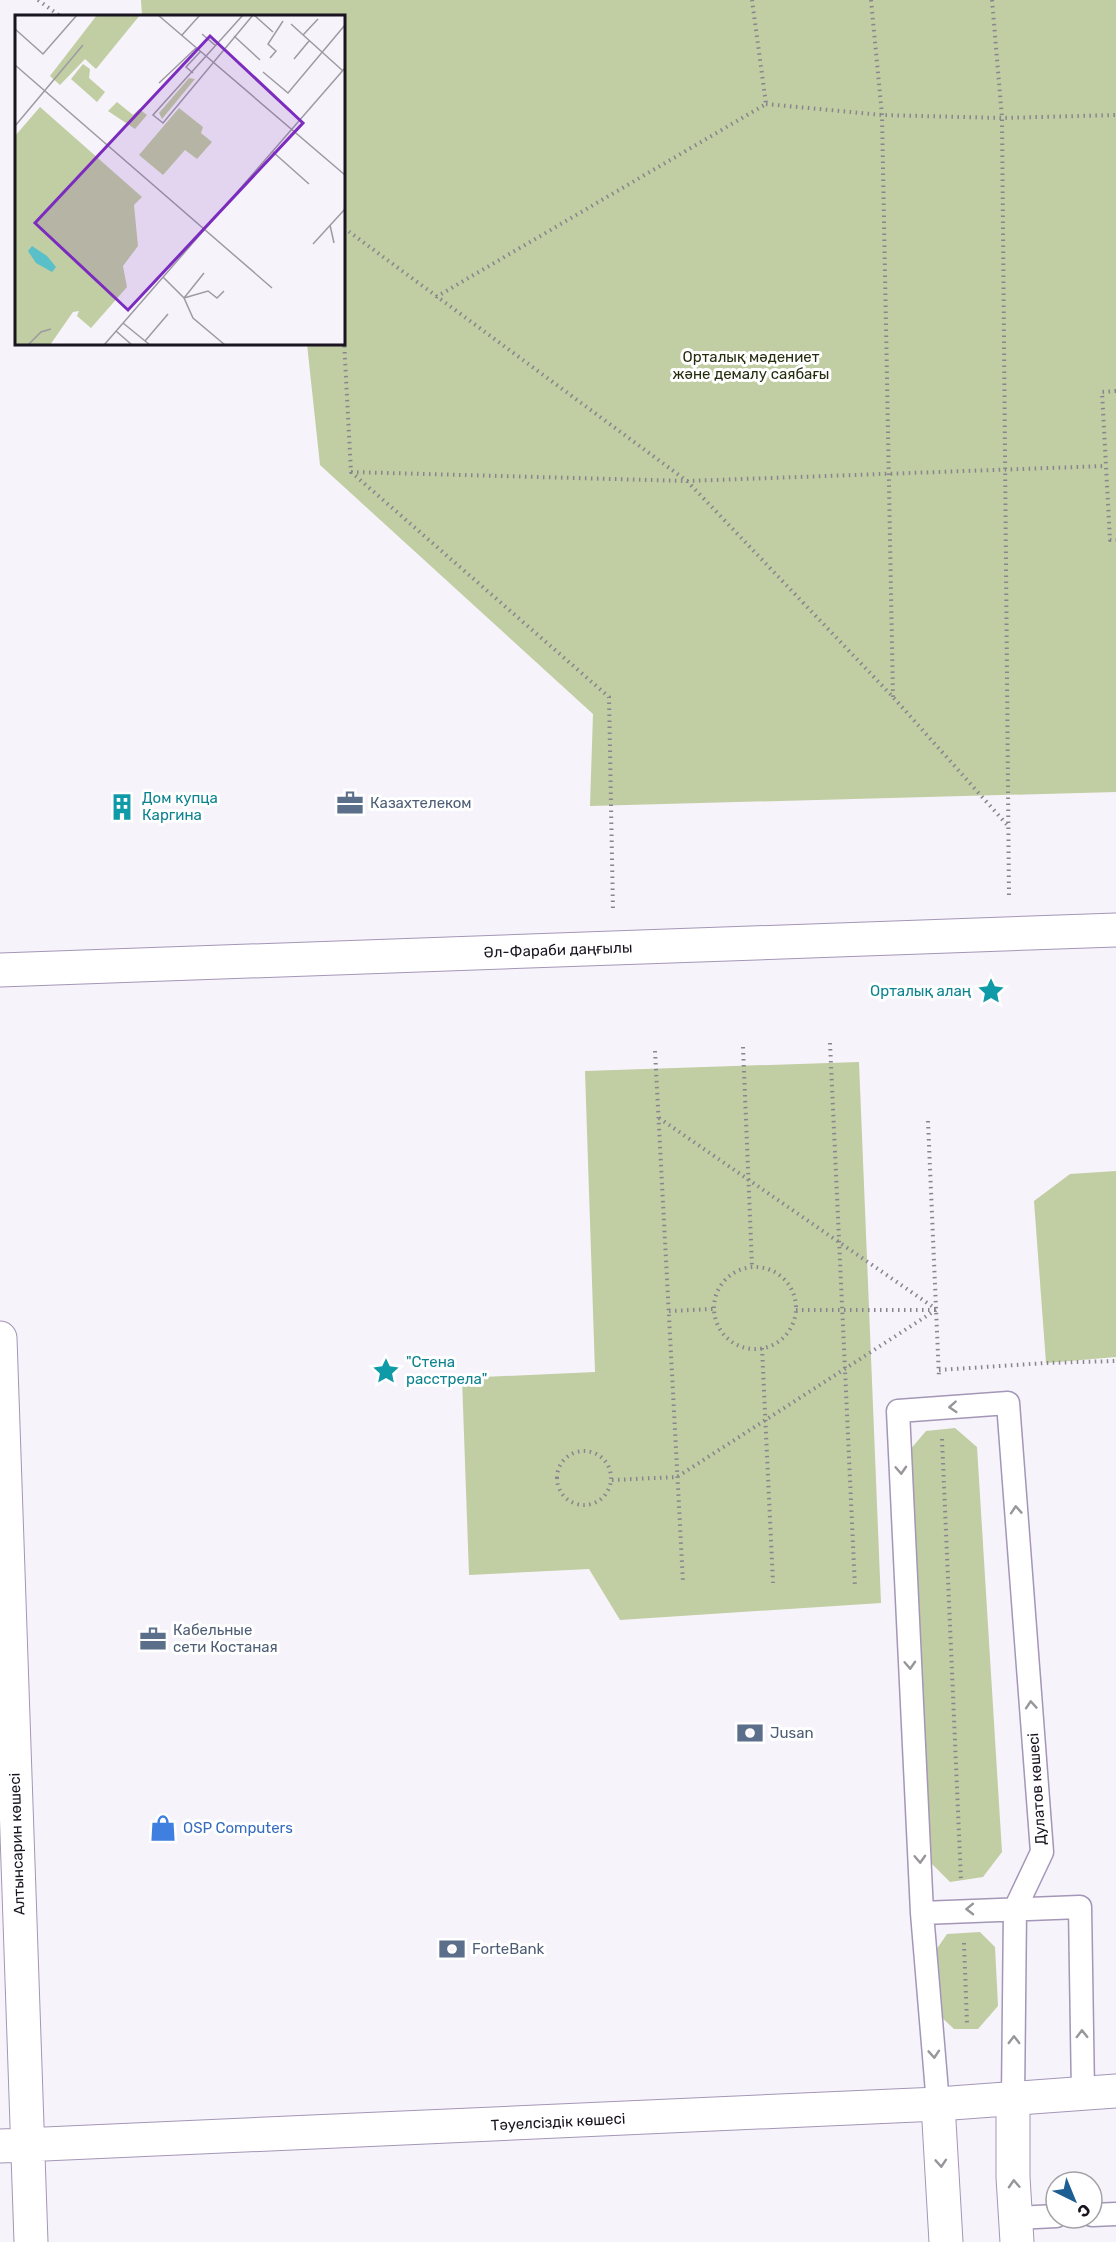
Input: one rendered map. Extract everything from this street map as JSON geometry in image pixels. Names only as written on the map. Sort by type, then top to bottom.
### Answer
[{"type":"street","name":"Әл-Фараби даңғылы","points":[[0,970],[1116,930]]},
{"type":"street","name":"Алтынсарин көшесі","points":[[0,1338],[13,2146],[31,2242]]},
{"type":"street","name":"Тәуелсіздік көшесі","points":[[13,2146],[938,2104],[1116,2091]]},
{"type":"street","name":"Дулатов көшесі","points":[[1013,2099],[1016,2230]]},
{"type":"street","points":[[938,2104],[946,2242]]},
{"type":"lane","name":"Дулатов көшесі","points":[[940,1408],[1008,1403],[1042,1852],[1015,1909],[1013,2099]]},
{"type":"lane","points":[[938,2104],[922,1912],[898,1412],[940,1408]]},
{"type":"lane","points":[[922,1912],[1080,1907],[1083,2092]]},
{"type":"lane","points":[[1016,2230],[1044,2220]]},
{"type":"path","points":[[38,0],[59,15]]},
{"type":"path","points":[[752,0],[766,104]]},
{"type":"path","points":[[871,0],[882,115],[893,698]]},
{"type":"path","points":[[992,0],[1002,118],[1010,934]]},
{"type":"path","points":[[436,297],[766,104],[882,115],[1002,118],[1116,115]]},
{"type":"path","points":[[345,229],[687,481],[893,698],[1009,827]]},
{"type":"path","points":[[344,345],[351,472],[609,697],[614,948]]},
{"type":"path","points":[[1116,391],[1102,392],[1110,540],[1116,540]]},
{"type":"path","points":[[351,472],[687,481],[1105,466]]},
{"type":"path","points":[[830,1043],[855,1588]]},
{"type":"path","points":[[743,1047],[752,1266]]},
{"type":"path","points":[[655,1051],[683,1582]]},
{"type":"path","points":[[659,1118],[936,1310]]},
{"type":"path","points":[[928,1121],[967,2023]]},
{"type":"path","points":[[752,1266],[766,1267],[778,1274],[789,1284],[795,1296],[796,1310],[793,1324],[785,1336],[775,1344],[762,1348],[749,1349],[736,1345],[725,1337],[718,1326],[714,1309],[718,1288],[726,1278],[738,1270],[752,1266]]},
{"type":"path","points":[[669,1311],[714,1309]]},
{"type":"path","points":[[796,1310],[936,1310]]},
{"type":"path","points":[[612,1480],[677,1477],[936,1310]]},
{"type":"path","points":[[762,1348],[773,1583]]},
{"type":"path","points":[[939,1370],[1116,1361]]},
{"type":"path","points":[[575,1452],[594,1452],[608,1463],[612,1480],[605,1497],[590,1506],[581,1506],[566,1499],[560,1491],[557,1473],[567,1457],[575,1452]]},
{"type":"green space","name":"Орталық мәдениет және демалу саябағы","points":[[141,0],[1116,0],[1116,792],[590,806],[593,714],[320,465],[307,345],[345,345],[345,15],[142,15]]},
{"type":"green space","points":[[859,1062],[881,1603],[620,1620],[589,1569],[469,1575],[462,1378],[595,1372],[585,1071]]},
{"type":"green space","points":[[1116,1171],[1116,1357],[1046,1363],[1034,1201],[1070,1174]]},
{"type":"green space","points":[[955,1428],[977,1447],[1002,1852],[983,1877],[950,1882],[930,1862],[909,1451],[926,1431]]},
{"type":"green space","points":[[980,1932],[995,1947],[998,2006],[978,2029],[954,2029],[936,2012],[930,1959],[947,1934]]},
{"type":"place","name":"Казахтелеком","points":[[350,803]]},
{"type":"place","name":"Дом купца Каргина","points":[[122,807]]},
{"type":"place","name":"Орталық алаң","points":[[991,991]]},
{"type":"place","name":"\"Стена расстрела\"","points":[[386,1371]]},
{"type":"place","name":"Кабельные сети Костаная","points":[[153,1639]]},
{"type":"place","name":"Jusan","points":[[750,1733]]},
{"type":"place","name":"OSP Computers","points":[[163,1828]]},
{"type":"place","name":"ForteBank","points":[[452,1949]]}]
